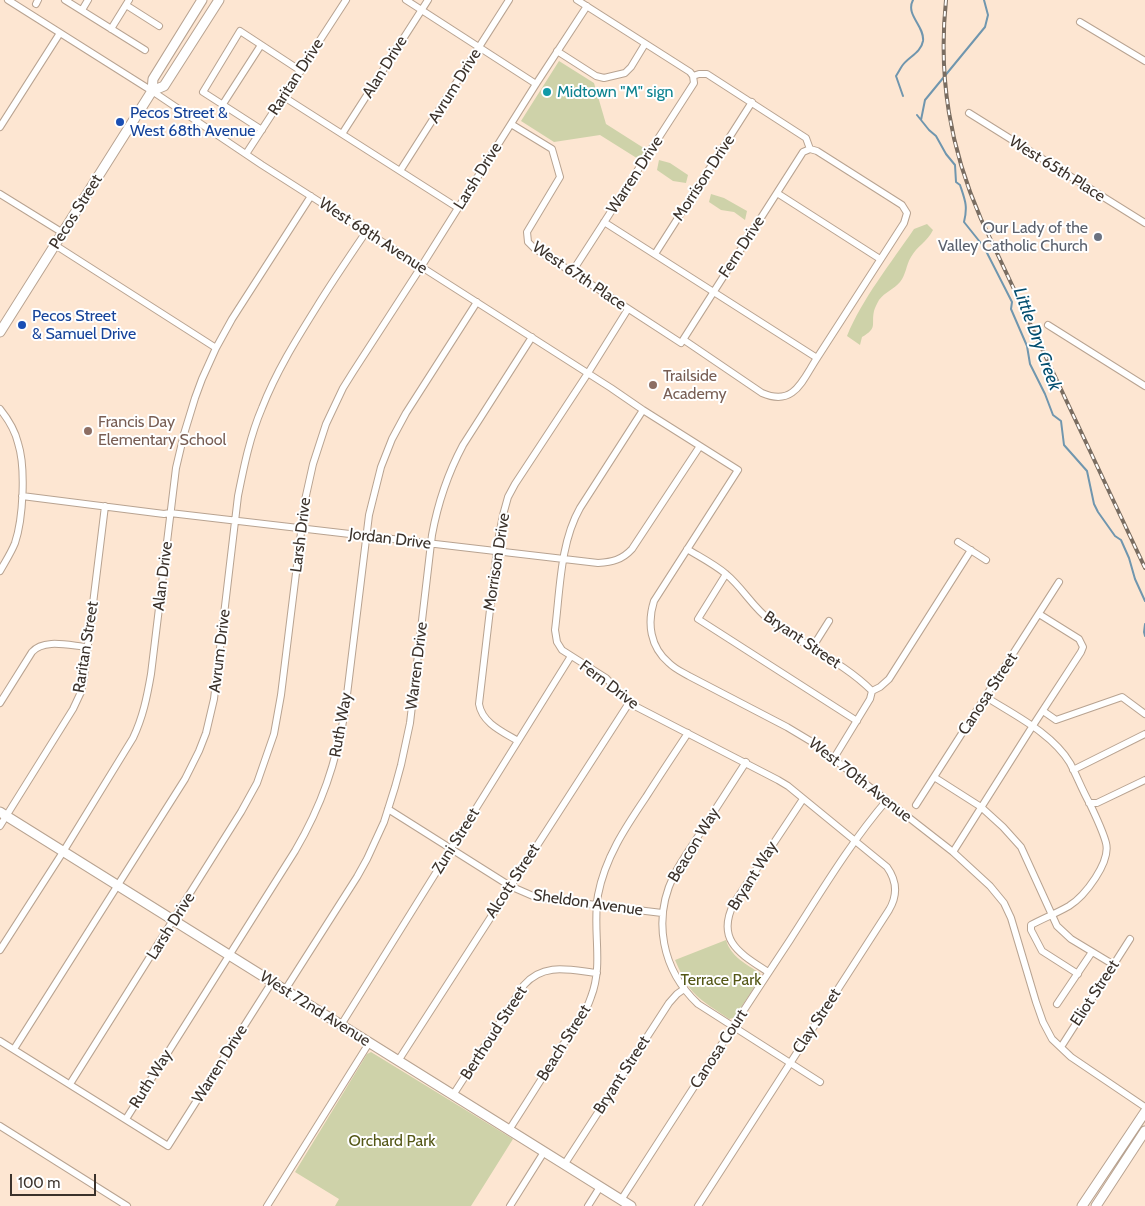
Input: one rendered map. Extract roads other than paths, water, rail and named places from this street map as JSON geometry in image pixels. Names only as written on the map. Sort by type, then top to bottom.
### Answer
[{"type":"main road","name":"Pecos Street","points":[[0,332],[152,91],[153,80],[202,0]]},
{"type":"main road","name":"Pecos Street","points":[[152,91],[164,86],[219,0]]},
{"type":"main road","name":"West 72nd Avenue","points":[[3,814],[631,1206]]},
{"type":"main road","points":[[1082,1206],[1145,1112]]},
{"type":"main road","points":[[1099,1205],[1145,1130]]},
{"type":"street","name":"West 68th Avenue","points":[[8,0],[738,470]]},
{"type":"street","points":[[65,0],[145,50]]},
{"type":"street","points":[[82,10],[88,0]]},
{"type":"street","name":"Raritan Drive","points":[[246,154],[346,0]]},
{"type":"street","points":[[406,0],[480,46],[536,84]]},
{"type":"street","name":"Alan Drive","points":[[342,134],[428,0]]},
{"type":"street","name":"Avrum Drive","points":[[400,171],[509,0]]},
{"type":"street","points":[[577,0],[690,72],[693,76],[707,74],[752,102],[806,138],[810,148]]},
{"type":"street","points":[[111,29],[128,3],[159,26]]},
{"type":"street","name":"Larsh Drive","points":[[70,1084],[242,812],[267,758],[274,734],[281,695],[305,500],[313,464],[334,407],[353,372],[587,6]]},
{"type":"street","points":[[1080,22],[1145,61]]},
{"type":"street","points":[[262,130],[203,92],[240,31],[301,70]]},
{"type":"street","points":[[0,127],[60,33]]},
{"type":"street","points":[[223,104],[260,44]]},
{"type":"street","points":[[557,51],[596,76],[604,78],[625,73],[646,44]]},
{"type":"street","name":"Warren Drive","points":[[572,272],[694,83],[693,76]]},
{"type":"street","points":[[284,97],[458,208]]},
{"type":"street","name":"Morrison Drive","points":[[655,254],[752,102]]},
{"type":"street","name":"West 65th Place","points":[[969,114],[1145,223]]},
{"type":"street","name":"West 67th Place","points":[[511,124],[552,149],[560,178],[527,232],[528,242],[534,248],[628,309],[762,393],[779,398],[788,396],[797,389],[904,223],[907,213],[898,202],[810,148]]},
{"type":"street","name":"Fern Drive","points":[[682,342],[803,152],[810,148]]},
{"type":"street","points":[[777,193],[880,259]]},
{"type":"street","points":[[0,194],[63,233]]},
{"type":"street","name":"Alan Drive","points":[[0,950],[133,738],[142,717],[151,674],[176,468],[195,398],[216,348],[232,319],[311,196]]},
{"type":"street","points":[[604,222],[817,358]]},
{"type":"street","name":"Avrum Drive","points":[[14,1049],[185,779],[199,751],[206,733],[214,699],[238,496],[246,460],[261,410],[272,384],[296,339],[366,232]]},
{"type":"street","points":[[55,246],[216,348]]},
{"type":"street","name":"Ruth Way","points":[[126,1119],[304,836],[320,804],[332,770],[345,711],[366,536],[376,482],[392,440],[406,413],[477,302]]},
{"type":"street","name":"Morrison Drive","points":[[518,741],[486,720],[479,704],[503,514],[511,491],[526,465],[588,373],[628,309]]},
{"type":"street","points":[[1048,325],[1145,386]]},
{"type":"street","name":"Warren Drive","points":[[285,990],[357,877],[376,840],[388,809],[401,765],[410,723],[431,544],[439,502],[454,461],[463,445],[532,337]]},
{"type":"street","points":[[0,409],[9,420],[14,431],[22,459],[22,496],[17,536],[14,546],[0,571]]},
{"type":"street","name":"Fern Drive","points":[[643,410],[576,514],[568,534],[563,559],[555,630],[558,646],[606,678],[629,703],[778,780],[855,841]]},
{"type":"street","name":"Jordan Drive","points":[[22,496],[164,514],[170,513],[605,563],[620,559],[635,545],[700,446]]},
{"type":"street","name":"West 70th Avenue","points":[[738,470],[659,592],[652,607],[650,622],[652,636],[660,653],[674,667],[812,742],[953,852],[990,886],[1004,903],[1011,918],[1044,1022],[1052,1038],[1071,1057],[1145,1107]]},
{"type":"street","name":"Raritan Street","points":[[0,826],[3,814],[77,703],[83,686],[105,506]]},
{"type":"street","points":[[958,542],[986,560]]},
{"type":"street","name":"Bryant Street","points":[[687,549],[726,574],[758,611],[782,630],[850,672],[872,691]]},
{"type":"street","points":[[834,758],[870,699],[872,691],[889,679],[971,550]]},
{"type":"street","points":[[726,574],[698,618],[857,721]]},
{"type":"street","name":"Canosa Street","points":[[916,805],[1059,582]]},
{"type":"street","points":[[953,852],[1083,647],[1079,639],[1039,614]]},
{"type":"street","points":[[812,648],[829,621]]},
{"type":"street","points":[[0,703],[37,647],[50,644],[88,648]]},
{"type":"street","name":"Zuni Street","points":[[341,1025],[571,656]]},
{"type":"street","points":[[986,697],[1051,739],[1056,745],[1069,762],[1107,844],[1107,856],[1083,894],[1070,905],[1031,925],[1031,930],[1042,951],[1078,974]]},
{"type":"street","points":[[1043,711],[1056,720],[1122,697],[1145,714]]},
{"type":"street","name":"Alcott Street","points":[[398,1061],[629,703]]},
{"type":"street","name":"Beach Street","points":[[509,1130],[591,998],[597,974],[598,960],[596,906],[600,884],[607,863],[618,839],[688,733]]},
{"type":"street","points":[[1073,770],[1145,734]]},
{"type":"street","name":"Beacon Way","points":[[746,762],[674,875],[662,913],[662,936],[665,949],[674,974],[684,989],[698,1004],[820,1082]]},
{"type":"street","points":[[934,777],[981,807],[1003,826],[1020,847],[1058,926],[1072,939],[1114,965]]},
{"type":"street","points":[[1089,803],[1097,803],[1145,780]]},
{"type":"street","name":"Bryant Way","points":[[768,972],[735,948],[729,933],[729,916],[734,903],[803,799]]},
{"type":"street","name":"Canosa Court","points":[[621,1200],[855,841],[887,800]]},
{"type":"street","name":"Sheldon Avenue","points":[[388,809],[522,892],[539,898],[662,913]]},
{"type":"street","name":"Clay Street","points":[[698,1206],[894,900],[896,886],[891,872],[880,860],[855,841]]},
{"type":"street","name":"Eliot Street","points":[[1061,1047],[1130,940]]},
{"type":"street","points":[[1057,1004],[1092,952]]},
{"type":"street","name":"Berthoud Street","points":[[453,1095],[528,980],[540,972],[554,969],[597,974]]},
{"type":"street","name":"Warren Drive","points":[[126,1119],[168,1146],[272,982]]},
{"type":"street","name":"Bryant Street","points":[[564,1165],[669,1003],[676,994],[684,989]]},
{"type":"street","points":[[0,1040],[126,1119]]},
{"type":"street","points":[[267,1206],[369,1043]]},
{"type":"street","points":[[0,1126],[127,1206]]},
{"type":"street","points":[[510,1206],[544,1152]]},
{"type":"street","points":[[588,1206],[600,1187]]},
{"type":"street","points":[[1088,1196],[1099,1205]]},
{"type":"waterway","name":"Little Dry Creek","points":[[903,96],[896,76],[902,66],[920,49],[923,41],[921,30],[911,11],[913,0]]},
{"type":"waterway","points":[[921,120],[925,100],[985,27],[988,15],[984,0]]},
{"type":"waterway","name":"Little Dry Creek","points":[[917,115],[936,136],[955,165],[956,182],[960,185],[965,203],[964,222],[984,247],[1012,302],[1011,309],[1027,346],[1030,364],[1053,415],[1061,421],[1064,445],[1087,471],[1094,504],[1115,536],[1121,540],[1145,601]]},
{"type":"waterway","name":"Little Dry Creek","points":[[1145,624],[1145,636]]},
{"type":"railway","points":[[946,0],[944,29],[945,85],[954,139],[970,192],[1145,568]]},
{"type":"place","name":"Midtown \"M\" sign","points":[[547,92]]},
{"type":"place","name":"Pecos Street & West 68th Avenue","points":[[120,122]]},
{"type":"place","name":"Our Lady of the Valley Catholic Church","points":[[1098,237]]},
{"type":"place","name":"Pecos Street & Samuel Drive","points":[[22,325]]},
{"type":"place","name":"Trailside Academy","points":[[653,385]]},
{"type":"place","name":"Francis Day Elementary School","points":[[88,431]]},
{"type":"park label","name":"Terrace Park","points":[[721,980]]},
{"type":"park label","name":"Orchard Park","points":[[392,1141]]}]
